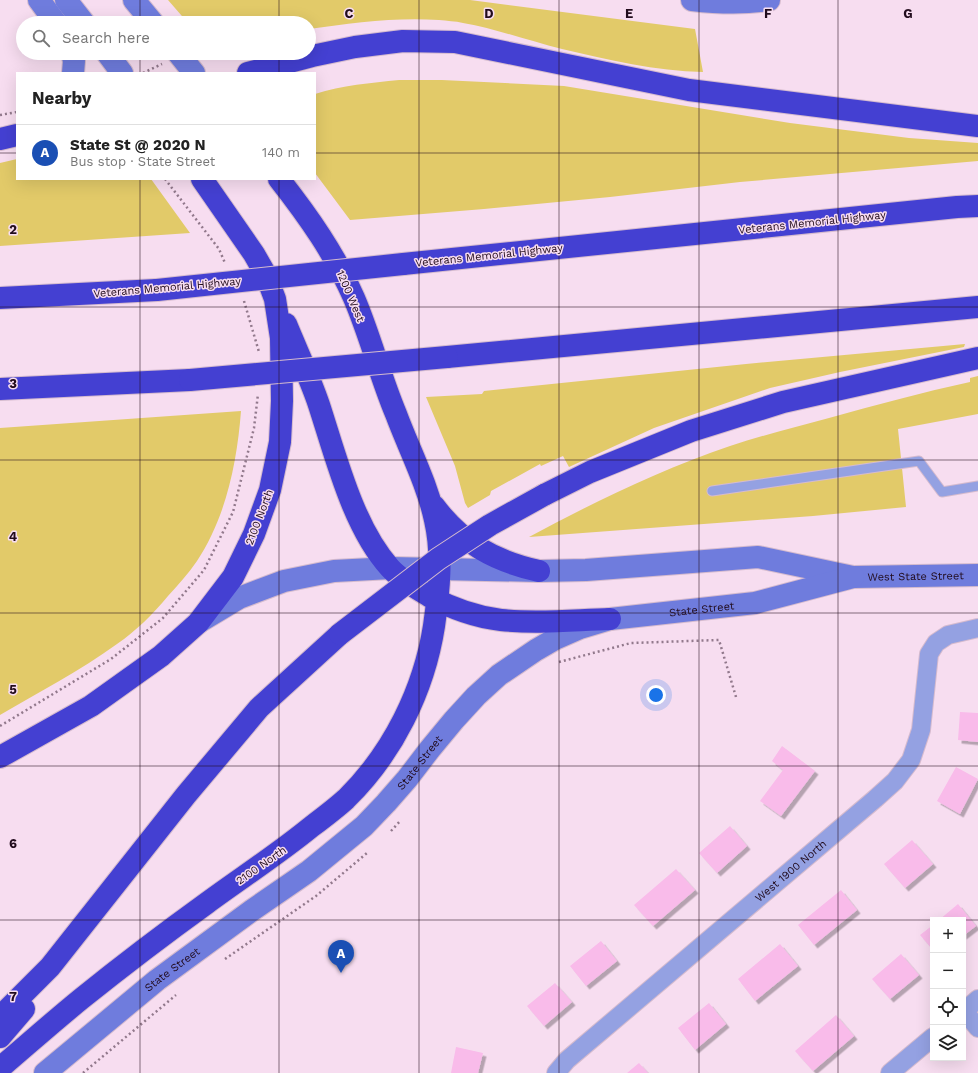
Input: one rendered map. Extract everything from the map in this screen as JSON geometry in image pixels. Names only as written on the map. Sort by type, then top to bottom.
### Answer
[{"type":"highway","points":[[316,55],[403,41],[455,42],[689,90],[978,126]]},
{"type":"highway","points":[[252,72],[297,60]]},
{"type":"highway","points":[[0,139],[16,135]]},
{"type":"highway","name":"2100 North","points":[[0,757],[91,706],[161,656],[198,623],[233,577],[254,534],[270,490],[280,442],[282,401],[281,338],[275,299],[266,275],[254,254],[203,180]]},
{"type":"highway","name":"1200 West","points":[[280,180],[321,236],[354,298],[400,426],[431,503]]},
{"type":"highway","name":"Veterans Memorial Highway","points":[[0,298],[157,290],[978,206]]},
{"type":"highway","points":[[275,299],[318,403],[343,478],[363,525],[374,547],[391,568],[412,586],[437,600],[459,610],[500,620],[537,621],[610,618]]},
{"type":"highway","points":[[0,390],[190,380],[978,307]]},
{"type":"highway","points":[[0,1017],[50,967],[186,794],[260,708],[340,634],[438,559],[490,525],[544,495],[590,472],[691,430],[783,402],[978,358]]},
{"type":"highway","points":[[431,503],[442,518],[455,531],[485,553],[502,561],[539,571]]},
{"type":"highway","name":"2100 North","points":[[0,1068],[82,998],[157,940],[231,885],[292,843],[346,798],[377,762],[412,702],[421,681],[432,640],[440,570],[438,538],[431,503]]},
{"type":"highway","points":[[0,768],[91,706]]},
{"type":"highway","points":[[0,1037],[29,1003],[50,967]]},
{"type":"main road","points":[[39,0],[51,16]]},
{"type":"main road","points":[[66,0],[79,16]]},
{"type":"main road","points":[[134,0],[147,16]]},
{"type":"main road","points":[[692,0],[737,3],[769,0]]},
{"type":"main road","points":[[73,72],[74,60]]},
{"type":"main road","points":[[112,60],[121,72]]},
{"type":"main road","points":[[175,60],[193,72]]},
{"type":"main road","points":[[198,623],[239,598],[284,581],[334,571],[391,568],[440,570],[586,570],[758,557],[853,577]]},
{"type":"main road","name":"West State Street","points":[[853,577],[978,575]]},
{"type":"main road","name":"State Street","points":[[45,1073],[157,980],[310,870],[364,826],[407,779],[454,720],[499,675],[523,658],[555,639],[580,628],[610,618],[756,603],[853,577]]},
{"type":"street","name":"West 1900 North","points":[[556,1073],[573,1055],[895,781],[911,760],[920,730],[929,654],[936,643],[948,635],[978,628]]},
{"type":"street","points":[[966,1009],[978,999]]},
{"type":"street","points":[[966,1015],[978,1028]]},
{"type":"street","points":[[890,1073],[930,1040]]},
{"type":"lane","points":[[712,491],[919,461],[942,492],[978,486]]},
{"type":"path","points":[[145,72],[168,60]]},
{"type":"path","points":[[0,115],[16,112]]},
{"type":"path","points":[[166,180],[219,249],[226,263]]},
{"type":"path","points":[[243,298],[260,357]]},
{"type":"path","points":[[0,726],[111,658],[163,618],[204,570],[233,512],[254,428],[259,388]]},
{"type":"path","points":[[554,664],[631,643],[719,640],[736,697]]},
{"type":"path","points":[[386,835],[402,819]]},
{"type":"path","points":[[221,961],[316,896],[369,851]]},
{"type":"path","points":[[83,1073],[177,994]]},
{"type":"shaded area","points":[[168,0],[470,0],[695,29],[703,72],[668,70],[614,61],[562,49],[488,28],[451,21],[406,19],[316,28],[316,16],[182,16]]},
{"type":"shaded area","points":[[399,80],[442,80],[564,86],[790,123],[909,138],[978,143],[978,161],[740,182],[610,197],[484,209],[350,220],[316,174],[316,94],[346,86]]},
{"type":"shaded area","points":[[16,159],[16,180],[152,180],[190,233],[0,246],[0,163]]},
{"type":"shaded area","points":[[965,344],[964,347],[770,388],[654,428],[569,467],[563,456],[541,466],[540,464],[491,491],[490,495],[468,508],[465,503],[455,466],[426,397],[482,394],[484,391],[746,364]]},
{"type":"shaded area","points":[[978,376],[978,414],[898,429],[906,507],[813,516],[529,537],[628,487],[704,455],[767,435],[970,382],[970,378]]},
{"type":"shaded area","points":[[241,411],[237,450],[223,508],[207,544],[197,561],[179,584],[138,628],[124,639],[74,672],[0,715],[0,428]]},
{"type":"building","points":[[960,712],[978,713],[978,742],[958,740]]},
{"type":"building","points":[[782,746],[815,771],[781,816],[760,801],[783,770],[772,761]]},
{"type":"building","points":[[956,767],[978,779],[960,814],[937,801]]},
{"type":"building","points":[[730,826],[747,846],[717,873],[699,853]]},
{"type":"building","points":[[912,840],[933,864],[905,888],[884,864]]},
{"type":"building","points":[[676,869],[695,890],[653,926],[634,905]]},
{"type":"building","points":[[841,890],[857,910],[814,945],[798,925]]},
{"type":"building","points":[[958,904],[976,926],[966,934],[966,917],[943,917]]},
{"type":"building","points":[[930,927],[930,947],[920,935]]},
{"type":"building","points":[[601,941],[617,961],[586,986],[570,966]]},
{"type":"building","points":[[780,944],[798,966],[755,1001],[738,979]]},
{"type":"building","points":[[901,954],[919,975],[890,999],[872,979]]},
{"type":"building","points":[[555,983],[572,1002],[544,1026],[527,1006]]},
{"type":"building","points":[[709,1003],[726,1024],[695,1050],[678,1028]]},
{"type":"building","points":[[836,1015],[854,1036],[813,1071],[795,1051]]},
{"type":"building","points":[[456,1047],[483,1053],[478,1073],[451,1073]]},
{"type":"building","points":[[639,1063],[648,1073],[627,1073]]},
{"type":"place","name":"State St @ 2020 N","points":[[341,973]]}]
